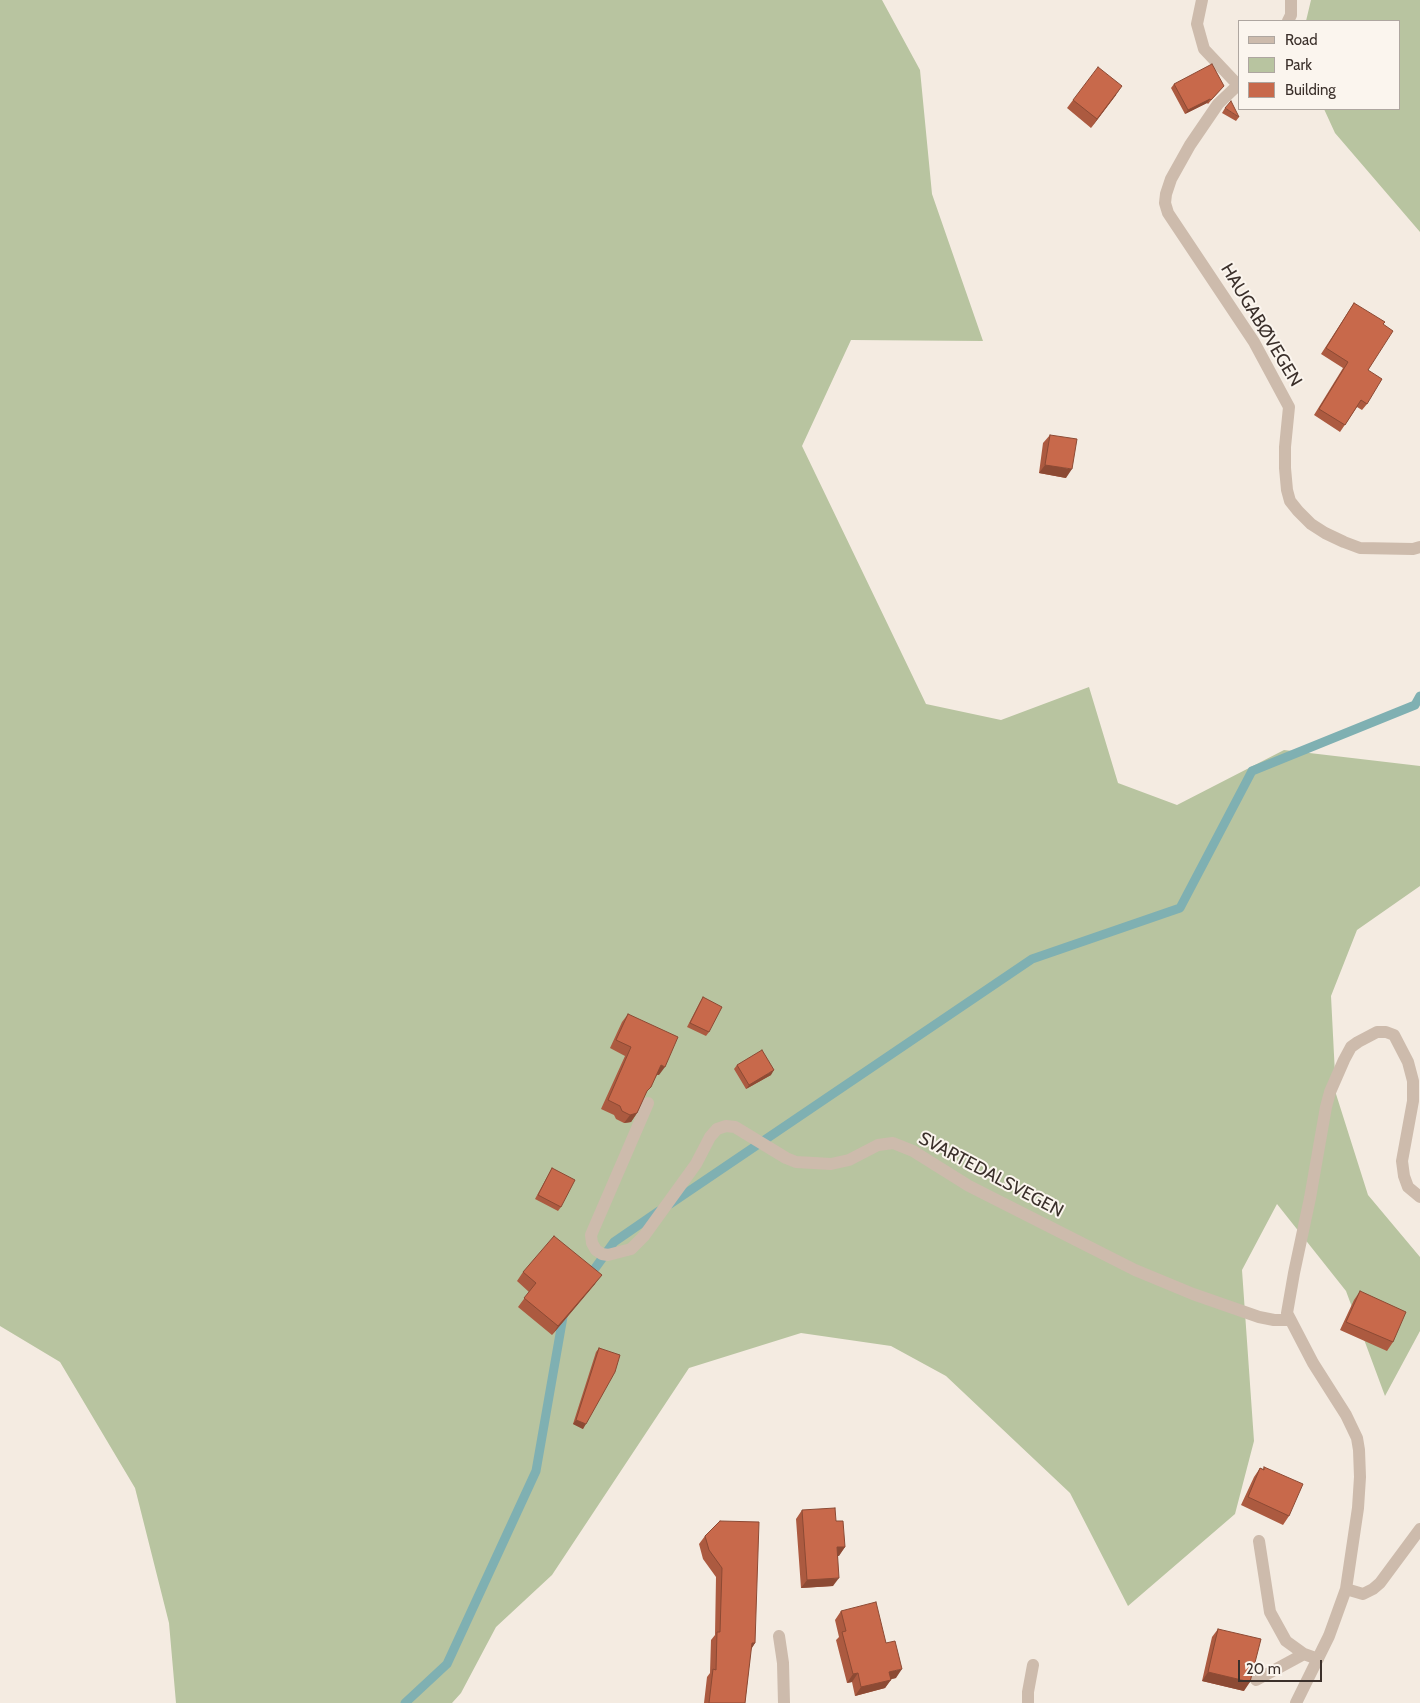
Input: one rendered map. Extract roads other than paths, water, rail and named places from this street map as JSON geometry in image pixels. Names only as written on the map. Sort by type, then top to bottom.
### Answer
[{"type":"street","points":[[1202,0],[1197,24],[1204,49],[1238,84]]},
{"type":"street","points":[[1288,20],[1291,15],[1291,0]]},
{"type":"street","name":"HAUGABØVEGEN","points":[[1238,84],[1218,104],[1190,145],[1171,179],[1165,203],[1168,214],[1254,342],[1290,407],[1285,447],[1285,468],[1290,501],[1311,524],[1325,533],[1360,548],[1413,550],[1420,547]]},
{"type":"street","points":[[1301,1701],[1329,1636],[1346,1589],[1358,1508],[1360,1477],[1357,1438],[1346,1415],[1313,1363],[1287,1313],[1330,1092],[1351,1047],[1377,1032],[1394,1035],[1408,1062],[1413,1081],[1413,1101],[1402,1161],[1408,1187],[1420,1197]]},
{"type":"street","name":"SVARTEDALSVEGEN","points":[[648,1103],[591,1235],[592,1243],[596,1250],[602,1254],[608,1255],[631,1249],[644,1236],[696,1164],[710,1137],[717,1129],[726,1126],[735,1127],[786,1158],[796,1162],[831,1164],[849,1160],[878,1145],[893,1143],[913,1151],[969,1186],[1135,1270],[1193,1294],[1259,1317],[1274,1320],[1290,1320]]},
{"type":"street","points":[[1346,1589],[1363,1594],[1374,1589],[1420,1529]]},
{"type":"street","points":[[1259,1541],[1270,1612],[1286,1641],[1304,1654],[1318,1660]]},
{"type":"street","points":[[779,1636],[783,1663],[784,1703]]},
{"type":"street","points":[[1256,1680],[1304,1654]]},
{"type":"street","points":[[1028,1703],[1033,1665]]},
{"type":"waterway","points":[[670,1204],[1032,959],[1180,908],[1252,771],[1415,705],[1420,696]]},
{"type":"waterway","points":[[588,1278],[614,1242],[659,1211]]},
{"type":"waterway","points":[[405,1703],[447,1664],[536,1471],[564,1311]]}]
